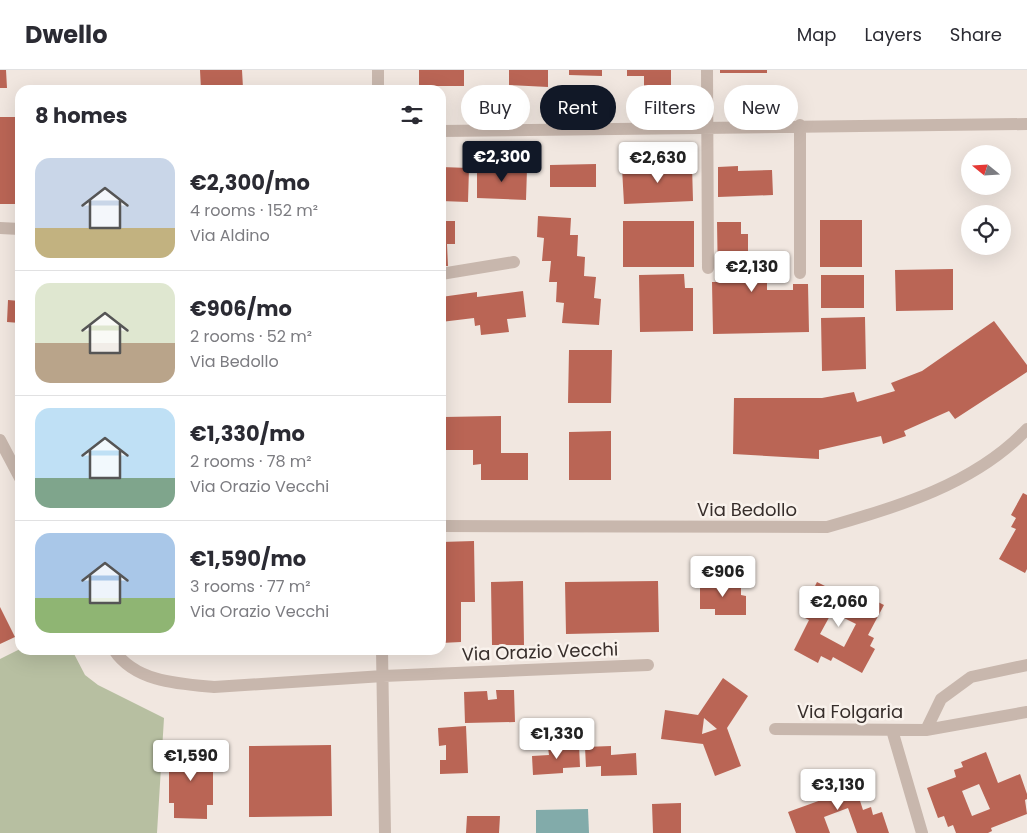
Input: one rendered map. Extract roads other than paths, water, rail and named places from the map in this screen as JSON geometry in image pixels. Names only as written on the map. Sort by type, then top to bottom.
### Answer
[{"type":"street","points":[[378,70],[378,85]]},
{"type":"street","points":[[707,70],[707,85]]},
{"type":"street","points":[[714,127],[1027,124]]},
{"type":"street","points":[[800,125],[800,273]]},
{"type":"street","points":[[446,131],[626,128]]},
{"type":"street","points":[[708,130],[708,268]]},
{"type":"street","points":[[0,228],[15,229]]},
{"type":"street","points":[[446,273],[514,262]]},
{"type":"street","name":"Via Bedollo","points":[[446,526],[827,527],[886,511],[948,486],[1013,444],[1027,429]]},
{"type":"street","points":[[0,440],[15,468]]},
{"type":"street","name":"Via Orazio Vecchi","points":[[119,655],[128,665],[140,672],[172,682],[201,686],[238,687],[383,676],[648,665]]},
{"type":"street","points":[[382,655],[385,833]]},
{"type":"street","name":"Via Folgaria","points":[[926,730],[941,700],[971,677],[1027,665]]},
{"type":"street","name":"Via Folgaria","points":[[774,729],[926,730],[1027,712]]},
{"type":"street","points":[[892,730],[922,833]]},
{"type":"water","points":[[588,809],[589,833],[536,833],[536,810]]}]
